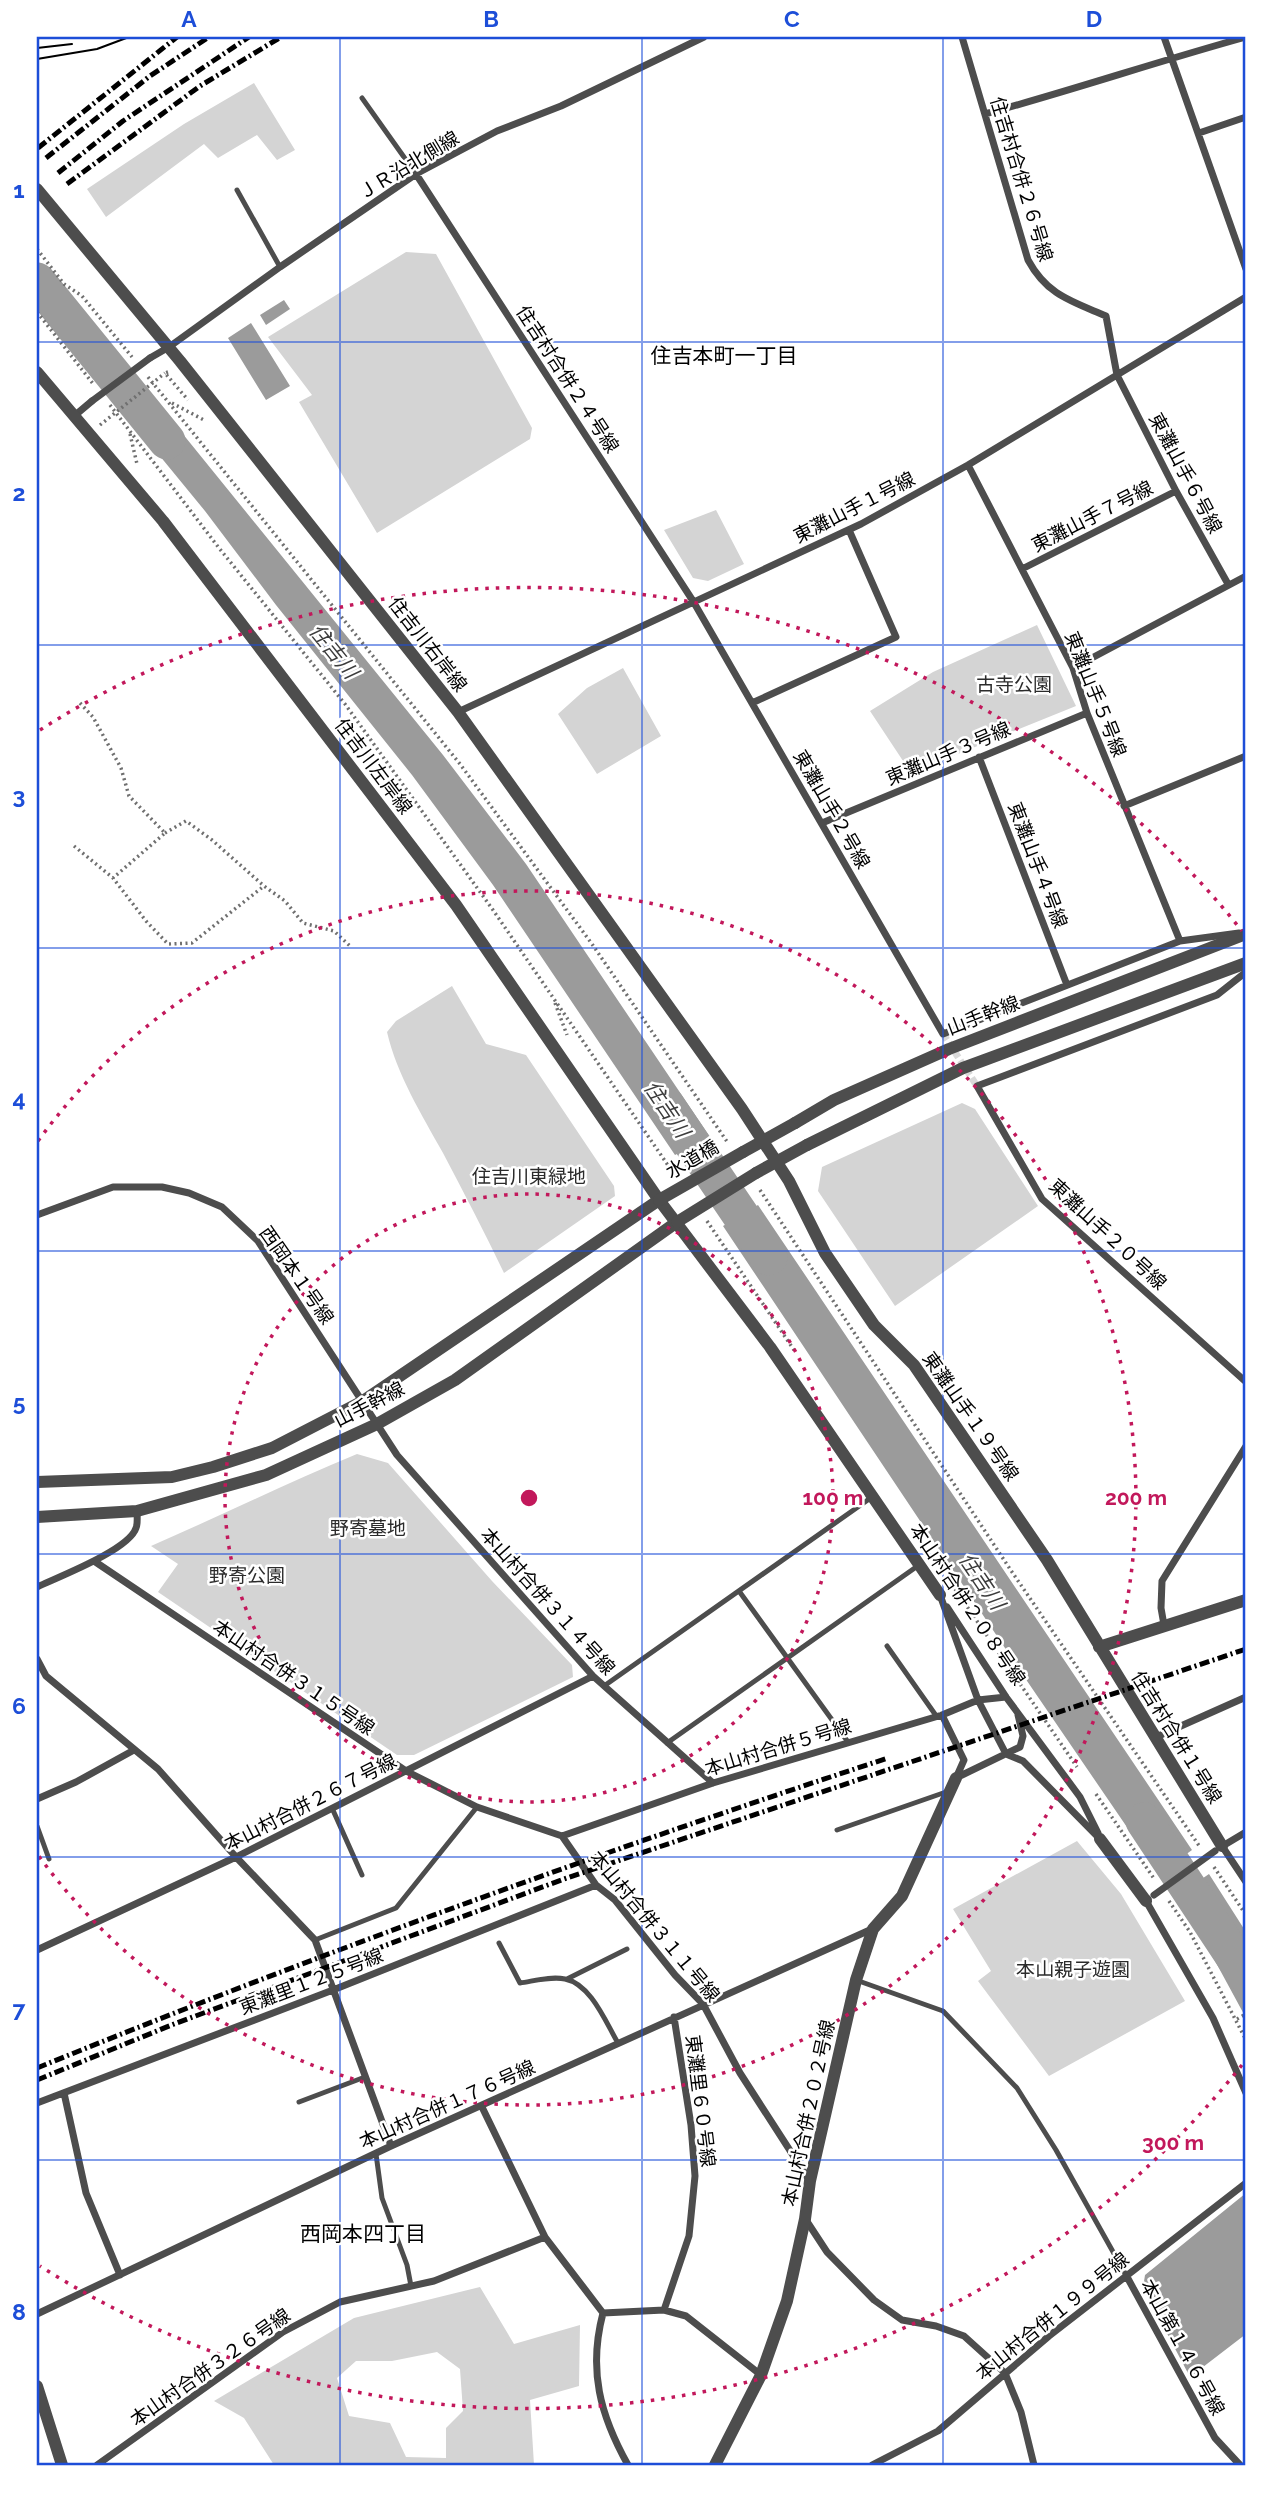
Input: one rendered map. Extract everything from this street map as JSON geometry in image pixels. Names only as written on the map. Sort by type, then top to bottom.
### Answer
[{"type":"street","name":"ＪＲ沿北側線","points":[[73,417],[150,358],[169,348],[280,267],[416,174],[497,131],[561,106],[704,37]]},
{"type":"street","name":"住吉村合併２６号線","points":[[962,37],[1028,260],[1038,279],[1062,296],[1106,316],[1116,375]]},
{"type":"street","points":[[1164,37],[1246,269]]},
{"type":"street","points":[[985,114],[1246,37]]},
{"type":"street","points":[[1199,133],[1246,117]]},
{"type":"street","name":"住吉村合併２４号線","points":[[416,174],[693,601]]},
{"type":"street","name":"住吉川右岸線","points":[[37,188],[169,348],[458,712],[763,1142]]},
{"type":"street","name":"東灘山手１号線","points":[[458,712],[849,530],[968,465],[1246,297]]},
{"type":"street","name":"住吉川左岸線","points":[[37,372],[163,521],[409,843],[502,970],[659,1200],[677,1222]]},
{"type":"street","name":"東灘山手６号線","points":[[1116,375],[1228,584]]},
{"type":"street","name":"東灘山手５号線","points":[[968,465],[1073,668],[1087,713],[1180,941]]},
{"type":"street","name":"東灘山手７号線","points":[[1022,569],[1176,491]]},
{"type":"street","points":[[752,703],[895,637],[849,530]]},
{"type":"street","points":[[1073,668],[1246,576]]},
{"type":"street","name":"東灘山手２号線","points":[[693,601],[943,1034],[1067,985]]},
{"type":"street","name":"東灘山手３号線","points":[[822,823],[1087,713]]},
{"type":"street","points":[[1124,806],[1246,755]]},
{"type":"street","name":"東灘山手４号線","points":[[979,757],[1067,985]]},
{"type":"street","points":[[1067,985],[1180,941],[1246,933]]},
{"type":"street","name":"山手幹線","points":[[737,1150],[763,1142],[834,1100],[949,1049],[1246,933]]},
{"type":"street","points":[[677,1222],[755,1178],[775,1162],[963,1068],[1246,963]]},
{"type":"street","name":"東灘山手２０号線","points":[[1246,972],[1217,995],[976,1086],[1042,1199],[1246,1382]]},
{"type":"street","name":"東灘山手１９号線","points":[[763,1142],[789,1181],[825,1254],[874,1325],[914,1365],[1047,1560],[1099,1647]]},
{"type":"street","name":"水道橋","points":[[659,1200],[737,1150]]},
{"type":"street","name":"西岡本１号線","points":[[37,1215],[113,1187],[162,1186],[189,1193],[222,1207],[258,1241],[377,1424]]},
{"type":"street","name":"山手幹線","points":[[37,1482],[172,1477],[272,1448],[363,1401],[659,1200]]},
{"type":"street","name":"山手幹線","points":[[37,1517],[137,1511],[266,1475],[377,1424],[454,1380],[677,1222]]},
{"type":"street","name":"本山村合併２０８号線","points":[[677,1222],[770,1347],[940,1595],[1006,1697],[1080,1797],[1100,1839],[1153,1894],[1246,2093]]},
{"type":"street","name":"本山村合併３１４号線","points":[[377,1424],[397,1455],[593,1676],[713,1783]]},
{"type":"street","points":[[1164,1625],[1161,1581],[1246,1447]]},
{"type":"street","points":[[37,1587],[94,1561],[125,1542],[136,1528],[137,1511]]},
{"type":"street","name":"本山村合併３１５号線","points":[[94,1561],[406,1771],[477,1807],[562,1836]]},
{"type":"street","points":[[940,1595],[978,1700],[1006,1754],[1023,1761],[1100,1839]]},
{"type":"street","points":[[1099,1647],[1246,1600]]},
{"type":"street","name":"住吉村合併１号線","points":[[1099,1647],[1218,1849],[1246,1882]]},
{"type":"street","points":[[37,1659],[46,1676],[158,1769],[315,1940],[391,2146]]},
{"type":"street","name":"本山村合併２６７号線","points":[[37,1950],[236,1857],[593,1676]]},
{"type":"street","name":"本山村合併５号線","points":[[562,1836],[713,1783],[939,1716],[978,1700],[1006,1697]]},
{"type":"street","points":[[1154,1738],[1246,1697]]},
{"type":"street","points":[[956,1778],[1020,1747],[1023,1735],[1017,1709]]},
{"type":"street","points":[[939,1716],[964,1760],[956,1778]]},
{"type":"street","points":[[37,1799],[76,1782],[134,1750]]},
{"type":"street","name":"本山村合併２０２号線","points":[[715,2465],[761,2375],[787,2301],[805,2219],[810,2181],[856,1980],[873,1928],[902,1896],[956,1778]]},
{"type":"street","points":[[1153,1894],[1246,1832]]},
{"type":"street","name":"本山村合併３１１号線","points":[[562,1836],[596,1885],[615,1900],[675,1975],[703,2004],[740,2073],[810,2181]]},
{"type":"street","name":"東灘里１２５号線","points":[[37,2103],[492,1931],[596,1885]]},
{"type":"street","name":"本山村合併１７６号線","points":[[37,2314],[391,2146],[873,1928]]},
{"type":"street","name":"東灘里６０号線","points":[[664,2309],[690,2236],[695,2176],[691,2125],[674,2017]]},
{"type":"street","points":[[64,2093],[86,2193],[120,2275]]},
{"type":"street","points":[[482,2106],[545,2237],[603,2313]]},
{"type":"street","name":"本山村合併１９９号線","points":[[872,2465],[938,2431],[1126,2275],[1246,2183]]},
{"type":"street","points":[[805,2219],[827,2252],[874,2300],[902,2320],[936,2326],[964,2336],[1005,2373],[1021,2412],[1034,2465]]},
{"type":"street","name":"本山村合併３２６号線","points":[[97,2465],[283,2332],[340,2302],[434,2281],[545,2237]]},
{"type":"street","name":"本山第１４６号線","points":[[1126,2275],[1215,2438],[1240,2465]]},
{"type":"street","points":[[603,2313],[664,2309],[686,2316],[761,2375]]},
{"type":"street","points":[[603,2313],[598,2335],[598,2389],[602,2410],[628,2465]]},
{"type":"street","points":[[37,2386],[62,2465]]},
{"type":"lane","points":[[362,99],[416,174]]},
{"type":"lane","points":[[236,190],[280,267]]},
{"type":"lane","points":[[604,1686],[872,1497]]},
{"type":"lane","points":[[667,1744],[919,1565]]},
{"type":"lane","points":[[739,1591],[848,1742]]},
{"type":"lane","points":[[887,1646],[939,1716]]},
{"type":"lane","points":[[836,1830],[950,1791]]},
{"type":"lane","points":[[315,1940],[396,1908],[477,1807]]},
{"type":"lane","points":[[332,1808],[362,1875]]},
{"type":"lane","points":[[37,1826],[49,1859]]},
{"type":"lane","points":[[499,1943],[520,1983],[546,1978],[567,1979],[627,1949]]},
{"type":"lane","points":[[567,1979],[585,1991],[618,2043]]},
{"type":"lane","points":[[856,1980],[943,2011],[1017,2088],[1056,2150],[1126,2275]]},
{"type":"lane","points":[[299,2102],[365,2077]]},
{"type":"lane","points":[[376,2154],[382,2198],[407,2265],[411,2286]]},
{"type":"path","points":[[37,249],[64,284],[82,296],[134,359]]},
{"type":"path","points":[[37,312],[98,389]]},
{"type":"path","points":[[142,370],[460,764],[592,944],[737,1150]]},
{"type":"path","points":[[100,425],[165,373],[189,401]]},
{"type":"path","points":[[106,400],[219,548],[345,704],[554,998],[678,1179]]},
{"type":"path","points":[[168,401],[204,420],[197,411]]},
{"type":"path","points":[[129,430],[139,473]]},
{"type":"path","points":[[80,703],[93,717],[121,768],[129,796],[165,833]]},
{"type":"path","points":[[113,878],[165,833],[186,821],[285,901],[303,923],[334,931],[350,946]]},
{"type":"path","points":[[74,846],[113,878],[146,921],[168,944],[191,943],[264,886]]},
{"type":"path","points":[[554,998],[566,1034]]},
{"type":"path","points":[[755,1178],[1012,1572],[1200,1848]]},
{"type":"path","points":[[701,1212],[798,1355]]},
{"type":"path","points":[[950,1580],[1077,1767]]},
{"type":"path","points":[[1092,1789],[1153,1894]]},
{"type":"path","points":[[1208,1859],[1246,1915]]},
{"type":"path","points":[[1167,1899],[1190,1932],[1246,2040]]},
{"type":"path","points":[[1237,2019],[1246,2014]]},
{"type":"green space","points":[[254,83],[295,150],[277,160],[257,135],[218,158],[204,144],[106,217],[87,189],[184,124]]},
{"type":"green space","points":[[406,252],[436,254],[532,428],[530,439],[377,533],[299,402],[312,395],[268,337]]},
{"type":"green space","points":[[716,510],[744,564],[708,581],[693,578],[664,530]]},
{"type":"green space","name":"古寺公園","points":[[1037,625],[1076,706],[911,773],[870,711],[933,672]]},
{"type":"green space","points":[[623,668],[661,736],[597,774],[558,714],[587,688]]},
{"type":"green space","name":"住吉川東緑地","points":[[452,986],[486,1044],[526,1055],[614,1186],[615,1196],[504,1273],[411,1094],[397,1064],[387,1032],[396,1021]]},
{"type":"green space","points":[[962,1103],[975,1109],[1038,1206],[895,1306],[818,1191],[822,1167]]},
{"type":"green space","name":"野寄公園","points":[[357,1454],[388,1463],[492,1581],[572,1665],[573,1677],[414,1755],[397,1755],[158,1592],[178,1564],[151,1546]]},
{"type":"green space","name":"本山親子遊園","points":[[1077,1841],[1121,1894],[1185,2001],[1049,2076],[978,1981],[991,1971],[953,1909]]},
{"type":"green space","points":[[480,2287],[514,2344],[580,2325],[579,2386],[530,2400],[534,2465],[274,2465],[244,2418],[214,2401],[354,2318]],"holes":[[[437,2352],[460,2369],[463,2411],[446,2428],[446,2458],[406,2457],[390,2423],[349,2416],[337,2378],[356,2361],[392,2361]]]},
{"type":"water","points":[[37,266],[125,362],[99,381],[37,301]]},
{"type":"water","points":[[284,300],[290,309],[266,325],[260,315]]},
{"type":"water","points":[[251,323],[290,386],[266,400],[228,338]]},
{"type":"water","points":[[148,391],[443,755],[526,864],[710,1137],[675,1155],[493,885],[412,775],[123,411]]},
{"type":"water","points":[[758,1205],[1192,1850],[1159,1874],[723,1226]]},
{"type":"water","points":[[1209,1874],[1246,1932],[1246,2018],[1195,1924],[1175,1897]]},
{"type":"water","points":[[1246,2193],[1246,2334],[1190,2377],[1143,2288],[1145,2275]]},
{"type":"waterway","name":"住吉川","points":[[37,281],[167,441]]},
{"type":"waterway","name":"住吉川","points":[[666,1105],[769,1257]]},
{"type":"waterway","name":"住吉川","points":[[1144,1821],[1246,1975]]},
{"type":"tunnel","points":[[943,1034],[977,1086]]},
{"type":"tram line","points":[[37,59],[97,49],[129,37]]},
{"type":"tram line","points":[[37,48],[72,44]]},
{"type":"railway","points":[[38,148],[177,37]]},
{"type":"railway","points":[[46,158],[150,76],[209,37]]},
{"type":"railway","points":[[58,173],[123,121],[249,37]]},
{"type":"railway","points":[[67,184],[200,86],[281,37]]},
{"type":"railway","points":[[37,2080],[174,2024],[564,1879],[1246,1649]]},
{"type":"railway","points":[[37,2068],[460,1906],[673,1830],[888,1758]]},
{"type":"district","name":"住吉本町一丁目","points":[[724,355]]},
{"type":"district","name":"西岡本四丁目","points":[[363,2233]]},
{"type":"park label","name":"野寄墓地","points":[[368,1528]]}]
